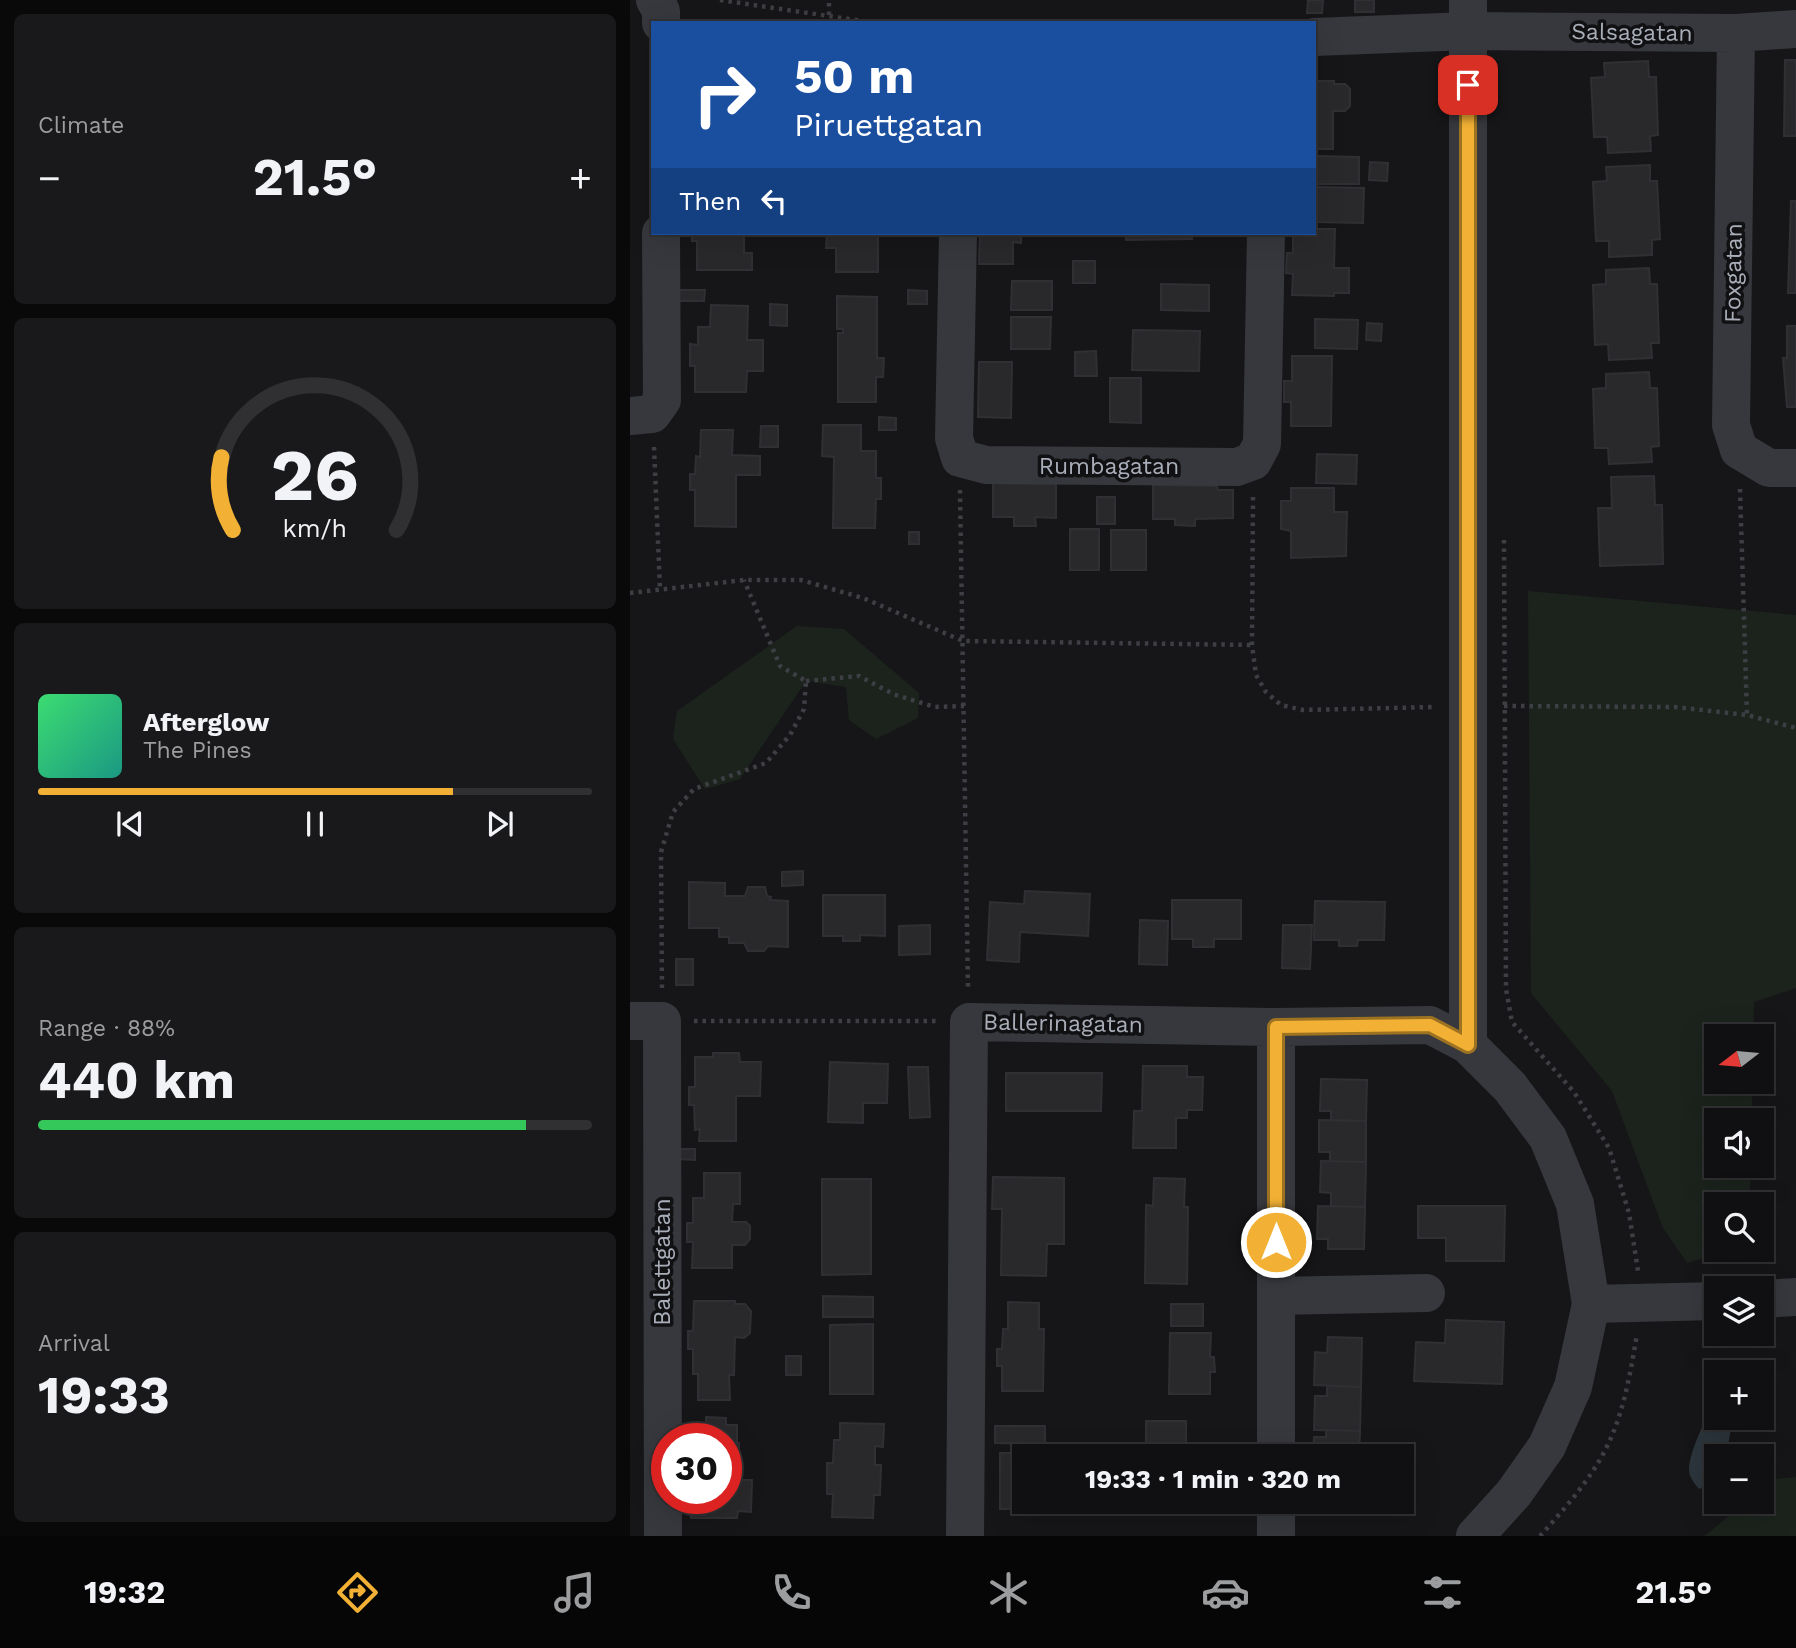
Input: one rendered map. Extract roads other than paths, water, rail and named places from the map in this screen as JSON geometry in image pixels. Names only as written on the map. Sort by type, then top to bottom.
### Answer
[{"type":"street","points":[[655,0],[661,21]]},
{"type":"street","points":[[1316,37],[1468,15],[1487,706],[1468,1045]]},
{"type":"street","name":"Salsagatan","points":[[1468,15],[1735,33],[1796,29]]},
{"type":"street","name":"Foxgatan","points":[[1735,33],[1731,425],[1739,450],[1769,468],[1796,467]]},
{"type":"street","points":[[641,415],[662,400],[661,235]]},
{"type":"street","name":"Rumbagatan","points":[[958,235],[954,438],[960,458],[986,465],[1237,467],[1253,461],[1262,444],[1266,235]]},
{"type":"street","name":"Balettgatan","points":[[646,1021],[663,1536]]},
{"type":"street","name":"Ballerinagatan","points":[[965,1536],[969,1022],[1276,1027],[1430,1025],[1468,1045],[1510,1087],[1548,1138],[1575,1204],[1591,1304]]},
{"type":"street","points":[[1276,1027],[1276,1444]]},
{"type":"street","points":[[1276,1296],[1426,1293]]},
{"type":"street","points":[[1774,1298],[1796,1297]]},
{"type":"street","points":[[1475,1536],[1514,1493],[1547,1446],[1573,1387],[1591,1304],[1704,1301]]},
{"type":"street","points":[[1276,1514],[1276,1536]]}]
